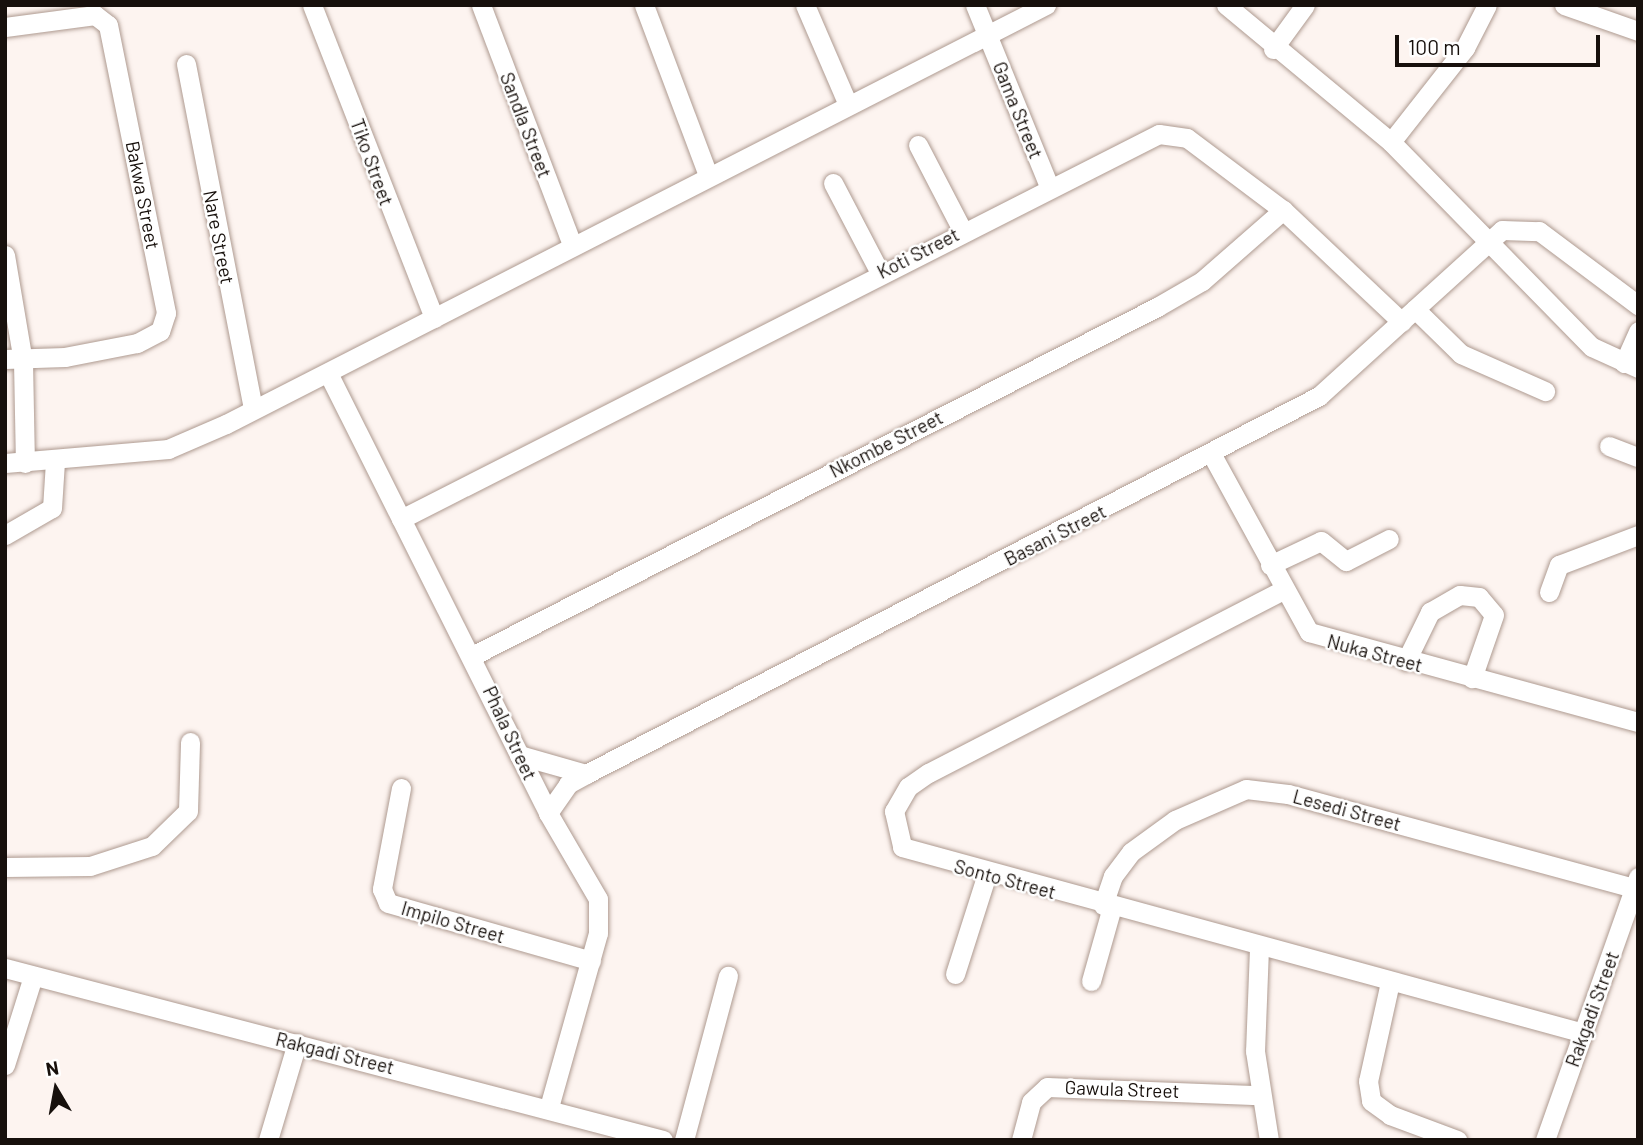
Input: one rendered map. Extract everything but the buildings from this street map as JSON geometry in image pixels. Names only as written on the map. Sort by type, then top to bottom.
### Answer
[{"type":"street","name":"Tiko Street","points":[[313,5],[434,318]]},
{"type":"street","name":"Sandla Street","points":[[481,5],[572,245]]},
{"type":"street","points":[[645,5],[708,175]]},
{"type":"street","points":[[804,5],[848,105]]},
{"type":"street","name":"Gama Street","points":[[975,5],[1049,186]]},
{"type":"street","points":[[5,255],[14,360],[15,463],[55,462],[168,449],[328,373],[708,175],[1046,5]]},
{"type":"street","points":[[1226,5],[1273,49],[1391,142],[1592,346],[1631,365],[1638,331]]},
{"type":"street","points":[[1273,49],[1305,5]]},
{"type":"street","points":[[1391,142],[1465,48],[1487,5]]},
{"type":"street","points":[[1564,5],[1638,31]]},
{"type":"street","name":"Bakwa Street","points":[[5,27],[95,15],[108,25],[166,313],[160,331],[136,343],[14,360]]},
{"type":"street","name":"Nare Street","points":[[186,64],[253,410]]},
{"type":"street","name":"Koti Street","points":[[401,519],[1143,138],[1174,134],[1283,210],[1408,316],[1461,354],[1545,391]]},
{"type":"street","points":[[918,145],[962,230]]},
{"type":"street","points":[[833,183],[880,272]]},
{"type":"street","name":"Nkombe Street","points":[[474,655],[1157,307],[1202,281],[1283,210]]},
{"type":"street","points":[[1486,239],[1514,227],[1539,231],[1638,305]]},
{"type":"street","name":"Basani Street","points":[[548,813],[568,785],[586,774],[1212,455],[1319,396],[1408,316],[1486,239]]},
{"type":"street","name":"Phala Street","points":[[328,373],[401,519],[474,655],[548,813],[598,899],[591,961],[549,1107]]},
{"type":"street","points":[[1609,446],[1638,457]]},
{"type":"street","name":"Nuka Street","points":[[1212,455],[1283,590],[1318,637],[1638,722]]},
{"type":"street","points":[[5,535],[52,508],[55,462]]},
{"type":"street","points":[[1549,592],[1559,565],[1638,535]]},
{"type":"street","points":[[1270,565],[1321,541],[1346,561],[1389,539]]},
{"type":"street","name":"Sonto Street","points":[[1283,590],[908,788],[892,823],[901,847],[987,874],[1584,1033]]},
{"type":"street","points":[[1406,661],[1430,612],[1460,595],[1479,597],[1494,615],[1472,678]]},
{"type":"street","points":[[5,867],[90,866],[152,846],[188,811],[190,742]]},
{"type":"street","points":[[519,755],[586,774]]},
{"type":"street","name":"Impilo Street","points":[[401,788],[382,889],[388,903],[591,961]]},
{"type":"street","name":"Lesedi Street","points":[[1091,981],[1113,876],[1131,852],[1175,820],[1246,789],[1289,794],[1636,883]]},
{"type":"street","points":[[955,974],[987,874]]},
{"type":"street","name":"Rakgadi Street","points":[[1545,1140],[1636,883]]},
{"type":"street","points":[[1259,948],[1259,1095],[1269,1140]]},
{"type":"street","name":"Rakgadi Street","points":[[5,968],[549,1107],[663,1140]]},
{"type":"street","points":[[5,1065],[33,976]]},
{"type":"street","points":[[684,1140],[729,976]]},
{"type":"street","points":[[1390,982],[1368,1081],[1371,1101],[1390,1115],[1457,1140]]},
{"type":"street","points":[[268,1140],[297,1043]]},
{"type":"street","name":"Gawula Street","points":[[1021,1140],[1031,1102],[1047,1087],[1259,1095]]}]
